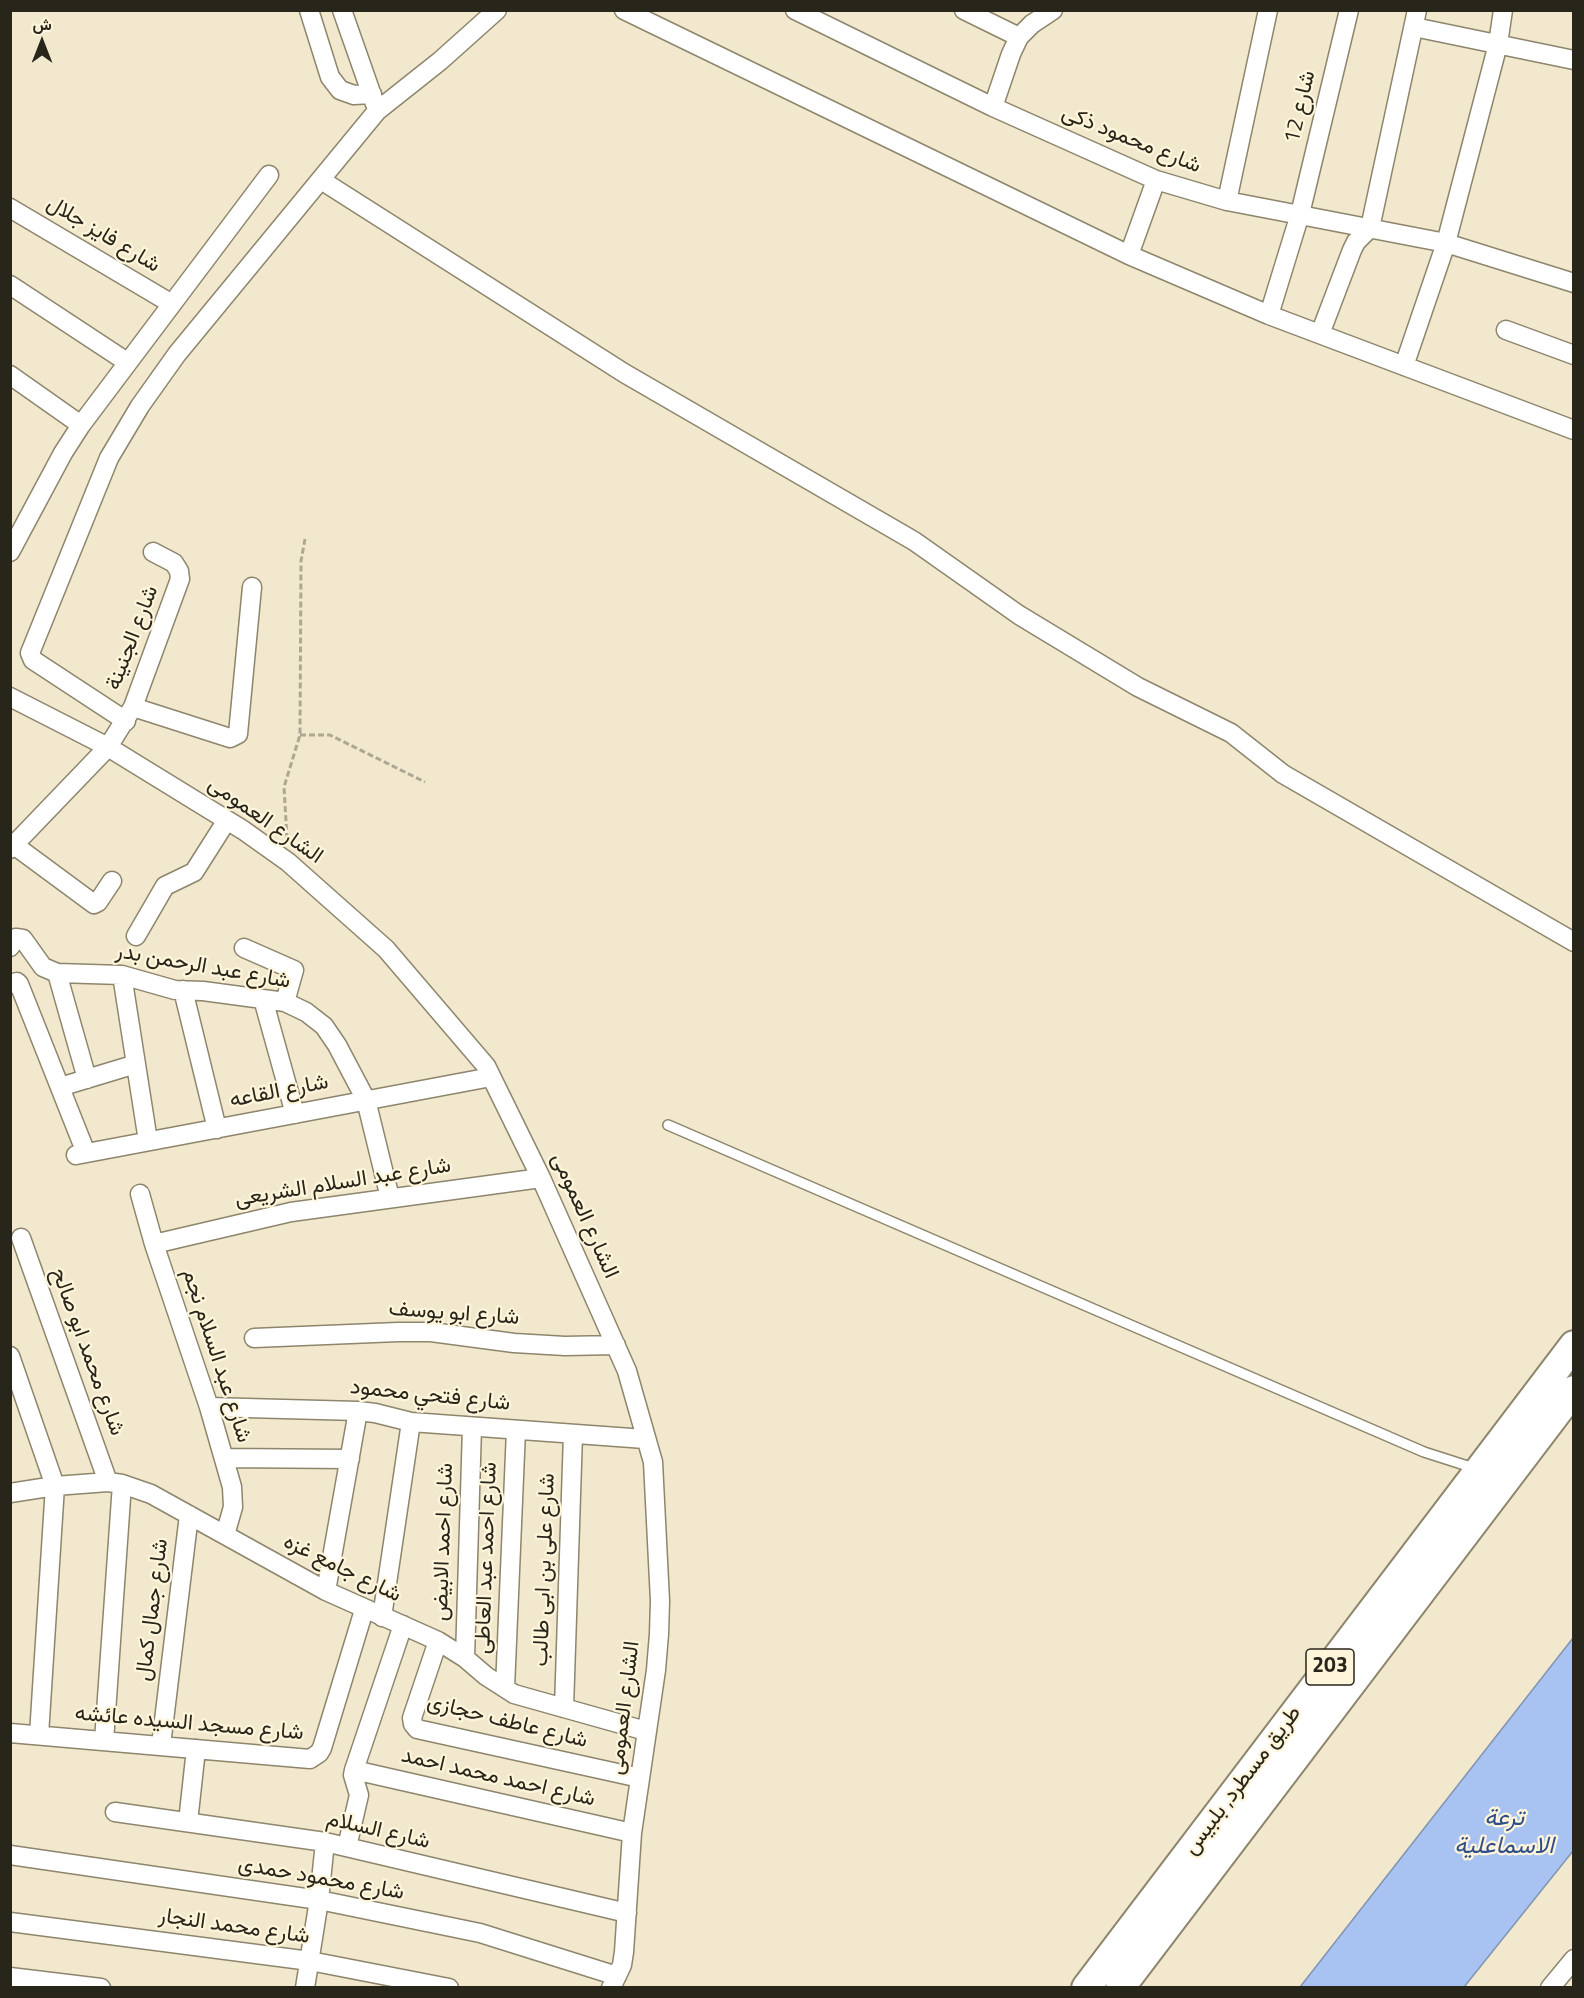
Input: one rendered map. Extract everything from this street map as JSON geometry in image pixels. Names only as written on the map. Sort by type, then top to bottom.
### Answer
[{"type":"main road","name":"طريق مسطرد, بلبيس","points":[[1086,1988],[1574,1345]]},
{"type":"main road","name":"طريق مسطرد, بلبيس","points":[[1120,1988],[1574,1390]]},
{"type":"street","points":[[309,10],[330,77],[340,90],[374,103]]},
{"type":"street","points":[[342,10],[374,103]]},
{"type":"street","points":[[252,587],[238,734],[230,738],[129,714],[33,660],[30,653],[109,458],[140,406],[177,354],[321,180],[374,103],[440,61],[497,10]]},
{"type":"street","points":[[624,10],[1129,255],[1269,315],[1574,430]]},
{"type":"street","name":"شارع محمود ذكى","points":[[795,10],[993,107],[1156,180],[1227,201],[1446,243],[1574,283]]},
{"type":"street","points":[[964,10],[982,14],[1018,37]]},
{"type":"street","points":[[993,107],[1018,37],[1053,10]]},
{"type":"street","points":[[1227,201],[1268,10]]},
{"type":"street","name":"شارع 12","points":[[1269,315],[1300,214],[1349,10]]},
{"type":"street","points":[[1404,366],[1446,243],[1498,44],[1503,10]]},
{"type":"street","points":[[1320,334],[1352,250],[1356,242],[1370,228],[1415,19],[1498,44],[1574,60]]},
{"type":"street","points":[[10,552],[63,453],[81,425],[269,175]]},
{"type":"street","points":[[321,180],[624,373],[914,541],[1019,615],[1138,687],[1231,734],[1283,774],[1574,942]]},
{"type":"street","points":[[1129,255],[1156,180]]},
{"type":"street","name":"شارع فايز جلال","points":[[10,208],[172,304]]},
{"type":"street","points":[[10,285],[127,363]]},
{"type":"street","points":[[1506,330],[1574,355]]},
{"type":"street","points":[[10,375],[81,425]]},
{"type":"street","name":"شارع الجنينة","points":[[12,845],[108,747],[129,714],[180,579],[179,571],[174,563],[153,552]]},
{"type":"street","name":"الشارع العمومى","points":[[10,697],[108,747],[227,820],[288,862],[386,949],[486,1066],[541,1178],[627,1371],[653,1462],[660,1602],[656,1670],[632,1833],[624,1952],[614,1982]]},
{"type":"street","points":[[136,936],[165,886],[194,872],[227,820]]},
{"type":"street","points":[[12,845],[94,904],[98,902],[112,881]]},
{"type":"street","points":[[10,947],[16,938],[23,939],[44,967],[57,974],[87,1079]]},
{"type":"street","points":[[244,948],[294,970],[285,1002]]},
{"type":"street","name":"شارع عبد الرحمن بدر","points":[[57,974],[122,975],[175,990],[203,991],[285,1002],[306,1012],[324,1026],[338,1045],[366,1100],[390,1198]]},
{"type":"street","points":[[122,975],[148,1141]]},
{"type":"street","points":[[10,984],[17,982],[19,984],[60,1087],[136,1064]]},
{"type":"street","points":[[183,990],[217,1128]]},
{"type":"street","points":[[263,999],[295,1114]]},
{"type":"street","name":"شارع القاعه","points":[[60,1087],[81,1154],[491,1077]]},
{"type":"street","name":"شارع عبد السلام الشريعى","points":[[154,1244],[258,1218],[541,1178]]},
{"type":"street","name":"شارع عبد السلام نجم","points":[[140,1194],[154,1244],[224,1458],[233,1497],[225,1535]]},
{"type":"street","name":"شارع محمد ابو صالح","points":[[21,1238],[115,1483],[104,1741]]},
{"type":"street","name":"شارع ابو يوسف","points":[[254,1338],[431,1332],[514,1343],[565,1346],[615,1345]]},
{"type":"street","points":[[10,1356],[55,1486],[39,1735]]},
{"type":"street","name":"شارع فتحي محمود","points":[[209,1407],[358,1411],[411,1422],[645,1439]]},
{"type":"street","points":[[326,1591],[358,1411]]},
{"type":"street","points":[[382,1617],[411,1422]]},
{"type":"street","name":"شارع احمد الابيض","points":[[465,1658],[472,1427]]},
{"type":"street","name":"شارع احمد عبد العاطى","points":[[505,1688],[516,1430]]},
{"type":"street","name":"شارع على بن ابى طالب","points":[[564,1708],[573,1434]]},
{"type":"street","points":[[224,1458],[350,1459]]},
{"type":"street","name":"شارع جامع غزه","points":[[10,1493],[55,1486],[115,1483],[151,1494],[326,1591],[364,1610],[438,1641],[514,1694],[646,1731]]},
{"type":"street","name":"شارع جمال كمال","points":[[161,1745],[189,1515]]},
{"type":"street","name":"شارع مسجد السيده عائشه","points":[[10,1733],[310,1759],[322,1748],[364,1610]]},
{"type":"street","points":[[347,1847],[359,1795],[353,1775],[354,1770],[403,1625]]},
{"type":"street","name":"شارع عاطف حجازى","points":[[438,1641],[412,1718],[417,1729],[640,1778]]},
{"type":"street","points":[[188,1822],[196,1749]]},
{"type":"street","name":"شارع احمد محمد احمد","points":[[354,1770],[632,1833]]},
{"type":"street","name":"شارع السلام","points":[[115,1812],[326,1842],[627,1913]]},
{"type":"street","points":[[304,1988],[310,1961],[326,1842]]},
{"type":"street","name":"شارع محمود حمدى","points":[[10,1855],[319,1900],[480,1933],[614,1982]]},
{"type":"street","name":"شارع محمد النجار","points":[[10,1922],[310,1961],[449,1988]]},
{"type":"street","points":[[1550,1988],[1574,1959]]},
{"type":"street","points":[[10,1977],[101,1988]]},
{"type":"lane","points":[[668,1125],[1424,1452],[1479,1470]]},
{"type":"path","points":[[288,862],[284,788],[300,735],[301,561],[305,539]]},
{"type":"path","points":[[300,735],[330,735],[425,782]]},
{"type":"water","name":"ترعة الاسماعلية","points":[[1573,1638],[1573,1851],[1464,1987],[1300,1987]]}]
